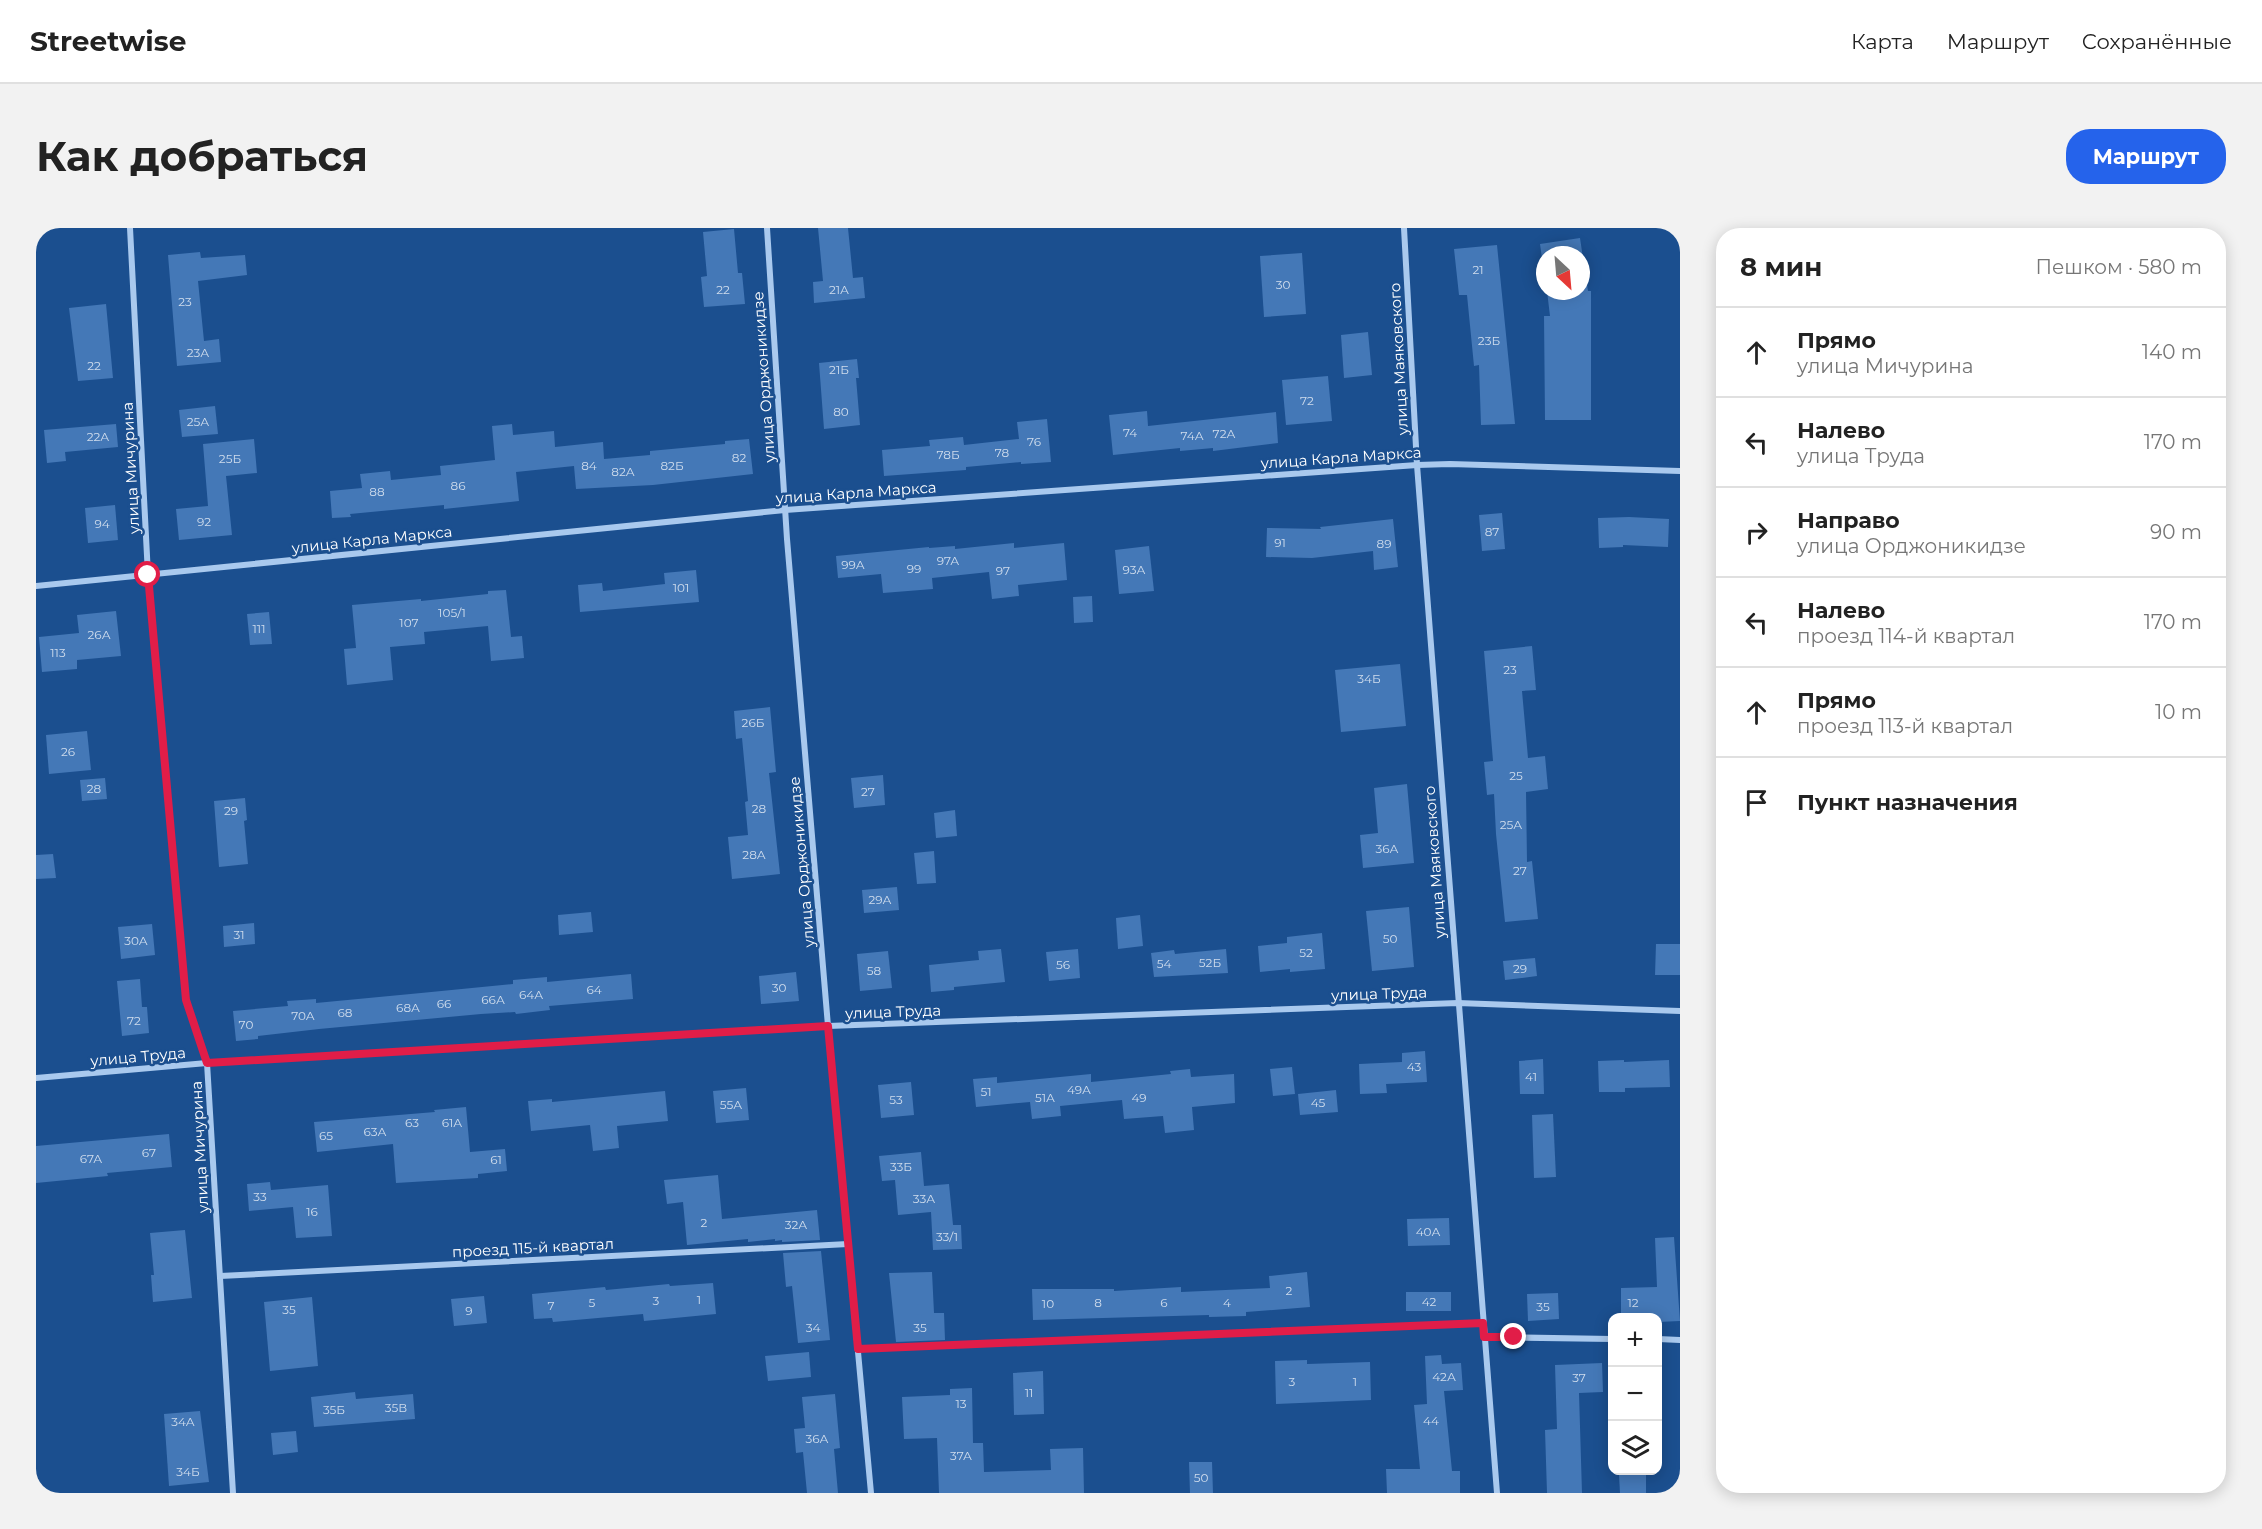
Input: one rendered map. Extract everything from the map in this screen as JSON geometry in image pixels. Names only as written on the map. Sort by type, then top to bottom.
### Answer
[{"type":"street","name":"улица Мичурина","points":[[130,228],[148,575],[186,1000],[207,1063],[233,1493]]},
{"type":"street","name":"улица Орджоникидзе","points":[[767,228],[785,510],[828,1026],[871,1493]]},
{"type":"street","name":"улица Маяковского","points":[[1404,228],[1417,465],[1497,1493]]},
{"type":"street","name":"улица Карла Маркса","points":[[36,586],[785,510],[1417,465],[1680,471]]},
{"type":"street","name":"улица Труда","points":[[36,1078],[207,1063],[828,1026],[1458,1003],[1680,1011]]},
{"type":"street","name":"проезд 115-й квартал","points":[[220,1276],[848,1244]]},
{"type":"street","points":[[858,1349],[1483,1323]]},
{"type":"street","points":[[1484,1337],[1608,1338]]},
{"type":"street","points":[[1662,1339],[1680,1340]]},
{"type":"building","points":[[818,228],[848,228],[853,278],[863,277],[865,298],[814,303],[813,282],[823,281]]},
{"type":"building","points":[[734,229],[738,273],[742,273],[745,304],[704,307],[701,277],[707,276],[703,232]]},
{"type":"building","points":[[1580,238],[1581,246],[1540,246],[1540,244]]},
{"type":"building","points":[[1497,245],[1515,424],[1481,425],[1479,365],[1474,366],[1467,295],[1459,295],[1454,249]]},
{"type":"building","points":[[200,252],[201,258],[245,255],[247,275],[198,281],[204,341],[219,339],[221,362],[177,366],[168,255]]},
{"type":"building","points":[[1302,253],[1306,314],[1264,317],[1260,256]]},
{"type":"building","points":[[1591,291],[1591,420],[1545,420],[1544,316],[1550,316],[1548,300],[1590,300]]},
{"type":"building","points":[[106,304],[113,378],[78,381],[69,308]]},
{"type":"building","points":[[1368,332],[1372,375],[1344,378],[1341,335]]},
{"type":"building","points":[[857,359],[859,378],[856,378],[860,425],[824,429],[819,363]]},
{"type":"building","points":[[1328,376],[1332,421],[1286,425],[1282,380]]},
{"type":"building","points":[[215,406],[218,434],[182,437],[179,410]]},
{"type":"building","points":[[1147,411],[1148,426],[1276,412],[1278,443],[1213,451],[1213,448],[1180,451],[1180,448],[1113,455],[1109,415]]},
{"type":"building","points":[[1047,419],[1051,462],[1021,464],[1021,462],[966,467],[966,470],[884,476],[882,450],[930,446],[929,440],[963,437],[964,445],[1019,439],[1017,422]]},
{"type":"building","points":[[116,424],[118,447],[65,452],[66,461],[47,463],[44,430]]},
{"type":"building","points":[[512,424],[513,435],[554,431],[555,447],[603,442],[604,459],[650,455],[650,451],[725,444],[725,441],[749,439],[753,474],[653,485],[576,489],[574,466],[516,472],[519,501],[444,509],[444,505],[350,514],[351,517],[332,518],[330,491],[362,488],[360,474],[390,471],[391,480],[441,475],[440,466],[495,460],[492,426]]},
{"type":"building","points":[[254,439],[257,473],[226,476],[232,535],[179,540],[176,509],[208,506],[203,444]]},
{"type":"building","points":[[115,505],[118,540],[88,543],[85,508]]},
{"type":"building","points":[[1502,513],[1505,549],[1482,551],[1479,515]]},
{"type":"building","points":[[1598,518],[1669,519],[1668,547],[1623,545],[1623,547],[1599,548]]},
{"type":"building","points":[[1393,519],[1398,567],[1374,570],[1373,551],[1312,558],[1266,557],[1267,528],[1321,529],[1320,527]]},
{"type":"building","points":[[1014,543],[1014,548],[1064,543],[1067,580],[1018,585],[1019,596],[992,599],[989,572],[932,578],[933,589],[883,593],[881,574],[838,578],[836,556],[929,547],[955,546],[955,549]]},
{"type":"building","points":[[1149,546],[1154,591],[1119,594],[1115,550]]},
{"type":"building","points":[[696,570],[699,602],[580,612],[578,585],[602,583],[603,591],[665,584],[664,573]]},
{"type":"building","points":[[506,590],[511,637],[522,636],[524,658],[491,661],[488,626],[424,632],[425,644],[390,647],[393,680],[347,685],[344,649],[356,648],[352,605],[421,599],[421,601]]},
{"type":"building","points":[[1092,596],[1093,622],[1074,623],[1073,597]]},
{"type":"building","points":[[116,611],[121,656],[77,660],[77,669],[42,672],[39,637],[79,633],[77,615]]},
{"type":"building","points":[[269,612],[272,644],[250,645],[247,614]]},
{"type":"building","points":[[1532,646],[1536,690],[1522,691],[1528,758],[1545,756],[1548,789],[1526,792],[1527,862],[1532,861],[1538,919],[1505,922],[1494,794],[1487,795],[1484,762],[1493,761],[1484,651]]},
{"type":"building","points":[[1400,664],[1406,726],[1341,732],[1335,670]]},
{"type":"building","points":[[770,707],[776,772],[769,773],[780,874],[732,879],[728,837],[748,835],[745,802],[748,801],[742,738],[736,739],[734,711]]},
{"type":"building","points":[[87,731],[91,770],[49,774],[46,735]]},
{"type":"building","points":[[883,775],[885,805],[854,808],[851,778]]},
{"type":"building","points":[[105,778],[107,799],[82,801],[80,780]]},
{"type":"building","points":[[1407,784],[1414,863],[1363,868],[1360,835],[1378,833],[1374,788]]},
{"type":"building","points":[[245,798],[247,820],[244,821],[248,864],[219,867],[214,801]]},
{"type":"building","points":[[955,810],[957,836],[936,838],[934,813]]},
{"type":"building","points":[[934,851],[936,883],[917,884],[914,853]]},
{"type":"building","points":[[53,854],[56,878],[36,879],[36,855]]},
{"type":"building","points":[[897,887],[899,910],[864,913],[862,890]]},
{"type":"building","points":[[1409,907],[1414,967],[1372,971],[1366,911]]},
{"type":"building","points":[[591,912],[593,932],[559,935],[558,915]]},
{"type":"building","points":[[1140,915],[1143,946],[1118,949],[1116,918]]},
{"type":"building","points":[[254,923],[255,944],[224,947],[223,926]]},
{"type":"building","points":[[152,924],[155,955],[121,959],[118,927]]},
{"type":"building","points":[[1322,933],[1325,969],[1260,972],[1258,946],[1287,943],[1287,937]]},
{"type":"building","points":[[1656,944],[1680,944],[1680,975],[1655,975]]},
{"type":"building","points":[[1001,949],[1005,982],[954,987],[954,990],[931,992],[929,965],[979,960],[978,951]]},
{"type":"building","points":[[1078,949],[1080,978],[1049,981],[1046,952]]},
{"type":"building","points":[[1226,949],[1228,973],[1154,977],[1151,953],[1174,950],[1175,954]]},
{"type":"building","points":[[888,951],[892,988],[860,991],[857,954]]},
{"type":"building","points":[[1535,958],[1537,976],[1505,980],[1503,961]]},
{"type":"building","points":[[796,972],[799,1001],[761,1004],[759,976]]},
{"type":"building","points":[[631,974],[633,999],[549,1006],[550,1010],[516,1014],[515,1012],[481,1014],[319,1029],[258,1036],[258,1039],[236,1041],[233,1011],[288,1006],[287,1001],[316,999],[316,1003],[513,984],[513,980],[547,977],[547,982]]},
{"type":"building","points":[[140,979],[142,1007],[147,1007],[149,1033],[122,1036],[117,981]]},
{"type":"building","points":[[1425,1051],[1427,1082],[1386,1084],[1387,1093],[1360,1094],[1359,1064],[1402,1062],[1402,1053]]},
{"type":"building","points":[[1543,1059],[1544,1094],[1520,1094],[1519,1061]]},
{"type":"building","points":[[1624,1060],[1624,1062],[1669,1060],[1670,1087],[1625,1088],[1625,1092],[1599,1092],[1598,1061]]},
{"type":"building","points":[[1292,1067],[1295,1094],[1273,1096],[1270,1069]]},
{"type":"building","points":[[1190,1069],[1191,1077],[1234,1074],[1235,1103],[1192,1107],[1194,1130],[1165,1133],[1163,1116],[1124,1119],[1122,1100],[1060,1106],[1061,1116],[1032,1119],[1030,1102],[976,1107],[973,1079],[997,1077],[997,1083],[1091,1074],[1091,1082],[1171,1074],[1170,1071]]},
{"type":"building","points":[[911,1082],[914,1115],[881,1118],[878,1085]]},
{"type":"building","points":[[746,1088],[749,1120],[716,1123],[713,1091]]},
{"type":"building","points":[[1336,1090],[1338,1112],[1300,1115],[1298,1094]]},
{"type":"building","points":[[665,1091],[668,1121],[617,1126],[619,1148],[593,1151],[590,1125],[531,1131],[528,1101],[552,1099],[552,1102]]},
{"type":"building","points":[[466,1107],[470,1152],[505,1149],[507,1171],[478,1174],[478,1178],[396,1183],[393,1144],[317,1152],[314,1122],[435,1112],[434,1110]]},
{"type":"building","points":[[1553,1114],[1556,1177],[1534,1178],[1532,1115]]},
{"type":"building","points":[[169,1134],[172,1167],[36,1183],[36,1146]]},
{"type":"building","points":[[921,1152],[924,1186],[949,1184],[953,1225],[961,1225],[962,1249],[933,1250],[931,1212],[898,1215],[895,1180],[882,1181],[879,1156]]},
{"type":"building","points":[[718,1175],[722,1219],[817,1210],[820,1240],[782,1242],[782,1240],[775,1241],[775,1239],[748,1242],[748,1239],[687,1245],[683,1202],[667,1204],[664,1180]]},
{"type":"building","points":[[270,1182],[271,1190],[328,1185],[332,1236],[296,1238],[293,1207],[249,1211],[247,1184]]},
{"type":"building","points":[[1449,1218],[1450,1245],[1408,1246],[1407,1219]]},
{"type":"building","points":[[185,1230],[192,1298],[153,1302],[151,1275],[154,1275],[150,1233]]},
{"type":"building","points":[[1674,1237],[1680,1321],[1662,1322],[1662,1313],[1621,1313],[1621,1288],[1657,1287],[1655,1238]]},
{"type":"building","points":[[821,1251],[830,1340],[798,1343],[792,1286],[786,1287],[783,1253]]},
{"type":"building","points":[[932,1272],[934,1313],[944,1313],[945,1340],[896,1342],[889,1273]]},
{"type":"building","points":[[1307,1272],[1310,1307],[1246,1312],[1246,1316],[1033,1320],[1032,1289],[1114,1289],[1114,1291],[1181,1287],[1181,1292],[1270,1288],[1269,1276]]},
{"type":"building","points":[[713,1283],[716,1314],[644,1321],[643,1314],[553,1322],[552,1318],[534,1319],[532,1294],[605,1287],[606,1290],[669,1284],[670,1286]]},
{"type":"building","points":[[1406,1292],[1451,1292],[1451,1311],[1406,1311]]},
{"type":"building","points":[[1558,1293],[1559,1319],[1528,1321],[1527,1294]]},
{"type":"building","points":[[484,1296],[487,1323],[454,1326],[451,1299]]},
{"type":"building","points":[[312,1297],[318,1366],[270,1371],[264,1302]]},
{"type":"building","points":[[809,1352],[811,1377],[768,1381],[765,1356]]},
{"type":"building","points":[[1441,1355],[1442,1364],[1461,1363],[1463,1390],[1444,1391],[1452,1471],[1460,1471],[1460,1493],[1387,1493],[1386,1469],[1420,1469],[1414,1405],[1427,1404],[1425,1356]]},
{"type":"building","points":[[1307,1360],[1307,1364],[1370,1362],[1371,1400],[1276,1404],[1275,1361]]},
{"type":"building","points":[[1602,1363],[1603,1392],[1579,1393],[1582,1493],[1547,1493],[1545,1430],[1557,1429],[1555,1365]]},
{"type":"building","points":[[1043,1371],[1044,1414],[1014,1415],[1013,1373]]},
{"type":"building","points":[[972,1388],[973,1443],[983,1443],[984,1472],[1051,1470],[1050,1449],[1083,1448],[1084,1493],[939,1493],[937,1438],[904,1439],[902,1397],[950,1395],[950,1389]]},
{"type":"building","points":[[355,1392],[356,1399],[413,1394],[415,1419],[314,1427],[311,1397]]},
{"type":"building","points":[[835,1394],[840,1448],[834,1449],[838,1493],[807,1493],[803,1452],[796,1453],[794,1429],[805,1428],[802,1397]]},
{"type":"building","points":[[200,1411],[209,1482],[169,1486],[164,1414]]},
{"type":"building","points":[[296,1431],[298,1452],[273,1455],[271,1433]]},
{"type":"building","points":[[1189,1462],[1212,1462],[1213,1493],[1190,1493]]},
{"type":"building","points":[[1619,1475],[1646,1475],[1646,1493],[1620,1493]]},
{"type":"route","points":[[148,575],[186,1000],[207,1063],[828,1026],[858,1349],[1483,1323],[1484,1337],[1514,1337]]}]
